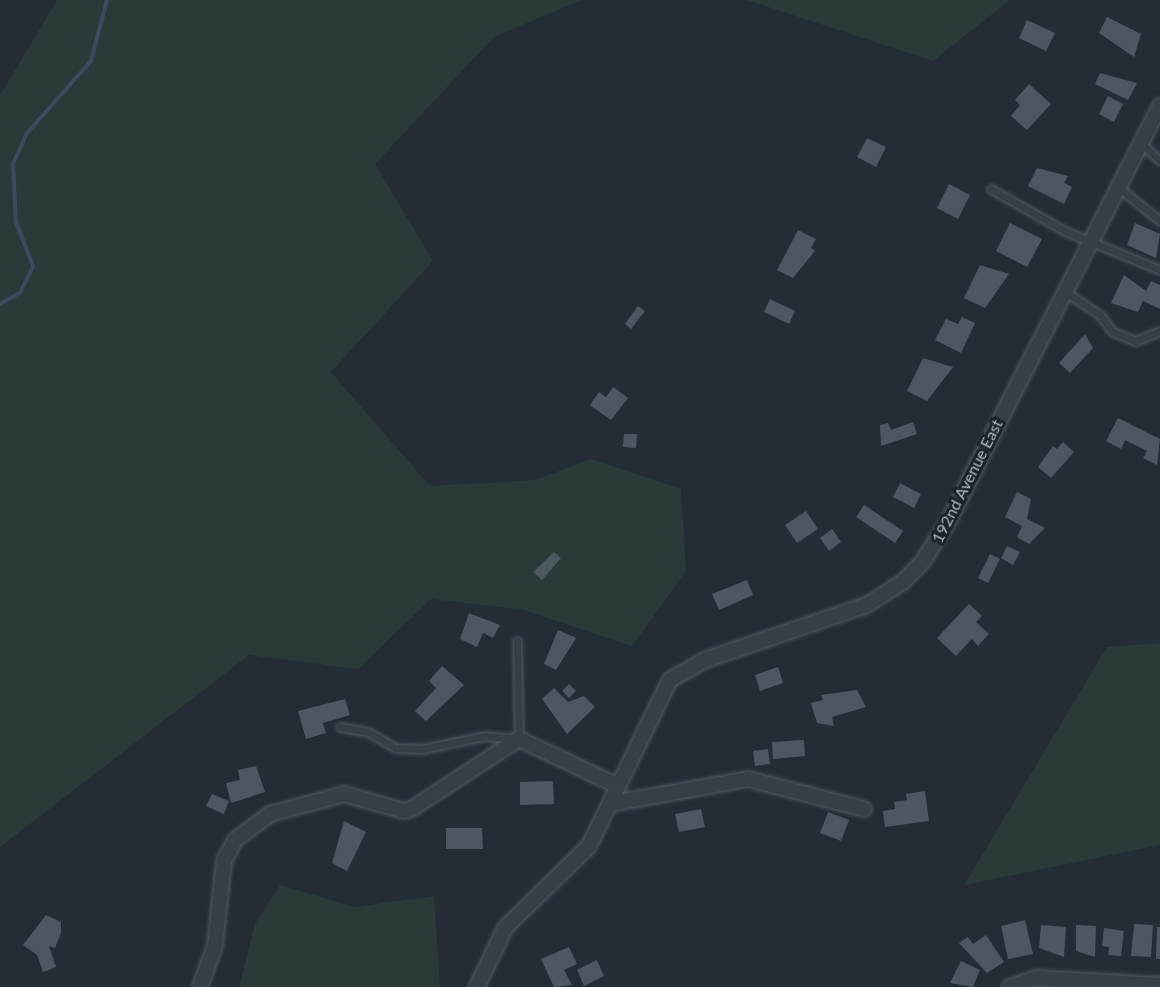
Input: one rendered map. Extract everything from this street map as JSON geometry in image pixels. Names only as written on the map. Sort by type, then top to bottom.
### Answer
[{"type":"street","name":"192nd Avenue East","points":[[609,804],[616,785],[670,680],[705,660],[867,605],[904,581],[923,561],[948,522],[1160,106]]},
{"type":"street","points":[[200,987],[215,946],[224,861],[235,840],[252,824],[294,804],[344,794],[404,811],[413,808],[519,739],[616,785]]},
{"type":"street","points":[[477,987],[499,936],[579,858],[609,804],[748,779],[864,809]]},
{"type":"street","points":[[1010,987],[1036,978],[1160,985]]},
{"type":"lane","points":[[1141,143],[1160,161]]},
{"type":"lane","points":[[1118,187],[1160,221]]},
{"type":"lane","points":[[991,189],[1065,231],[1091,239],[1160,270]]},
{"type":"lane","points":[[1064,291],[1100,315],[1113,333],[1135,341],[1160,331]]},
{"type":"lane","points":[[340,727],[368,732],[386,745],[405,748],[484,736],[519,739],[517,642]]},
{"type":"shaded area","points":[[57,0],[582,0],[494,37],[375,164],[433,261],[331,372],[430,486],[535,480],[591,459],[681,489],[686,571],[632,646],[524,610],[431,599],[358,669],[249,655],[0,847],[0,95]]},
{"type":"shaded area","points":[[747,0],[1010,0],[933,61]]},
{"type":"shaded area","points":[[1160,643],[1160,845],[964,885],[1107,647]]},
{"type":"shaded area","points":[[280,885],[354,907],[434,896],[440,987],[239,987],[255,924]]},
{"type":"building","points":[[1107,17],[1141,34],[1134,57],[1099,33]]},
{"type":"building","points":[[1027,20],[1055,33],[1046,51],[1019,38]]},
{"type":"building","points":[[1100,73],[1137,83],[1128,100],[1095,84]]},
{"type":"building","points":[[1029,84],[1051,104],[1027,130],[1011,116],[1020,105],[1015,100]]},
{"type":"building","points":[[1108,96],[1123,104],[1114,122],[1099,114]]},
{"type":"building","points":[[867,138],[886,147],[876,167],[857,157]]},
{"type":"building","points":[[1037,168],[1068,176],[1064,183],[1072,187],[1064,204],[1028,186]]},
{"type":"building","points":[[949,184],[970,195],[958,219],[937,208]]},
{"type":"building","points":[[1010,223],[1042,239],[1027,267],[996,251]]},
{"type":"building","points":[[1135,223],[1160,234],[1156,258],[1127,245]]},
{"type":"building","points":[[798,230],[816,239],[811,248],[815,251],[793,278],[777,270]]},
{"type":"building","points":[[980,265],[1009,274],[985,308],[964,298]]},
{"type":"building","points":[[1124,275],[1146,291],[1151,281],[1160,285],[1160,309],[1143,301],[1138,312],[1111,303]]},
{"type":"building","points":[[770,299],[795,311],[789,324],[764,312]]},
{"type":"building","points":[[638,306],[645,311],[631,329],[625,324]]},
{"type":"building","points":[[962,317],[975,323],[961,353],[935,340],[946,319],[958,324]]},
{"type":"building","points":[[1085,334],[1093,348],[1070,373],[1059,363]]},
{"type":"building","points":[[923,358],[953,367],[927,401],[907,391]]},
{"type":"building","points":[[613,387],[628,398],[611,420],[590,405],[599,392],[606,397]]},
{"type":"building","points":[[1118,418],[1160,439],[1157,465],[1143,458],[1147,451],[1125,440],[1121,449],[1106,441]]},
{"type":"building","points":[[913,422],[917,434],[881,446],[880,425],[888,423],[891,430]]},
{"type":"building","points":[[624,434],[637,434],[636,448],[623,447]]},
{"type":"building","points":[[1063,442],[1074,452],[1051,478],[1038,467],[1053,446],[1057,449]]},
{"type":"building","points":[[900,483],[921,494],[914,508],[893,497]]},
{"type":"building","points":[[1017,492],[1031,499],[1027,519],[1045,528],[1029,544],[1017,537],[1022,526],[1005,517]]},
{"type":"building","points":[[864,505],[903,531],[895,543],[856,517]]},
{"type":"building","points":[[806,511],[818,529],[797,543],[785,525]]},
{"type":"building","points":[[832,529],[841,542],[829,551],[820,538]]},
{"type":"building","points":[[1007,546],[1020,552],[1013,565],[1001,558]]},
{"type":"building","points":[[554,552],[561,558],[542,580],[533,572]]},
{"type":"building","points":[[990,554],[1000,559],[988,583],[978,578]]},
{"type":"building","points":[[747,580],[753,595],[719,610],[712,594]]},
{"type":"building","points":[[969,604],[982,616],[976,622],[989,634],[978,646],[972,639],[956,656],[937,638]]},
{"type":"building","points":[[469,613],[500,625],[493,638],[483,633],[477,647],[460,639]]},
{"type":"building","points":[[558,630],[576,638],[556,670],[544,664]]},
{"type":"building","points":[[442,666],[464,685],[426,721],[415,711],[436,688],[429,681]]},
{"type":"building","points":[[778,667],[783,683],[760,691],[755,675]]},
{"type":"building","points":[[569,684],[576,691],[569,698],[562,691]]},
{"type":"building","points":[[554,688],[568,702],[584,696],[595,707],[567,734],[542,699]]},
{"type":"building","points":[[857,690],[866,707],[832,717],[834,726],[817,723],[811,703],[823,700],[821,695]]},
{"type":"building","points":[[345,699],[350,715],[323,723],[326,733],[306,739],[298,711]]},
{"type":"building","points":[[804,740],[805,756],[773,759],[772,742]]},
{"type":"building","points":[[768,749],[770,764],[755,766],[753,751]]},
{"type":"building","points":[[256,766],[265,792],[231,803],[226,783],[240,780],[238,770]]},
{"type":"building","points":[[553,781],[554,804],[520,805],[520,782]]},
{"type":"building","points":[[925,791],[929,821],[885,827],[883,811],[895,809],[894,802],[907,800],[906,794]]},
{"type":"building","points":[[212,794],[229,801],[224,814],[206,806]]},
{"type":"building","points":[[701,809],[705,827],[679,832],[675,814]]},
{"type":"building","points":[[828,812],[849,820],[841,841],[820,833]]},
{"type":"building","points":[[344,821],[366,832],[347,871],[332,863]]},
{"type":"building","points":[[446,828],[482,828],[483,849],[446,849]]},
{"type":"building","points":[[46,915],[61,922],[61,933],[55,948],[49,946],[56,967],[43,972],[37,955],[23,945]]},
{"type":"building","points":[[1025,920],[1033,954],[1008,959],[1001,926]]},
{"type":"building","points":[[1134,924],[1153,925],[1151,957],[1131,956]]},
{"type":"building","points":[[1041,925],[1066,927],[1064,957],[1039,948]]},
{"type":"building","points":[[1076,925],[1096,926],[1095,957],[1076,951]]},
{"type":"building","points":[[1157,927],[1160,927],[1160,959],[1156,959]]},
{"type":"building","points":[[1104,928],[1124,931],[1121,956],[1108,955],[1109,947],[1102,946]]},
{"type":"building","points":[[986,935],[1004,962],[987,973],[959,943],[968,937],[973,944]]},
{"type":"building","points":[[569,947],[577,964],[564,970],[572,985],[554,987],[541,959]]},
{"type":"building","points":[[597,960],[604,976],[584,986],[577,970]]},
{"type":"building","points":[[961,961],[980,970],[973,987],[950,983]]},
{"type":"waterway","points":[[0,304],[20,293],[33,266],[16,222],[13,164],[27,133],[91,61],[107,0]]}]
